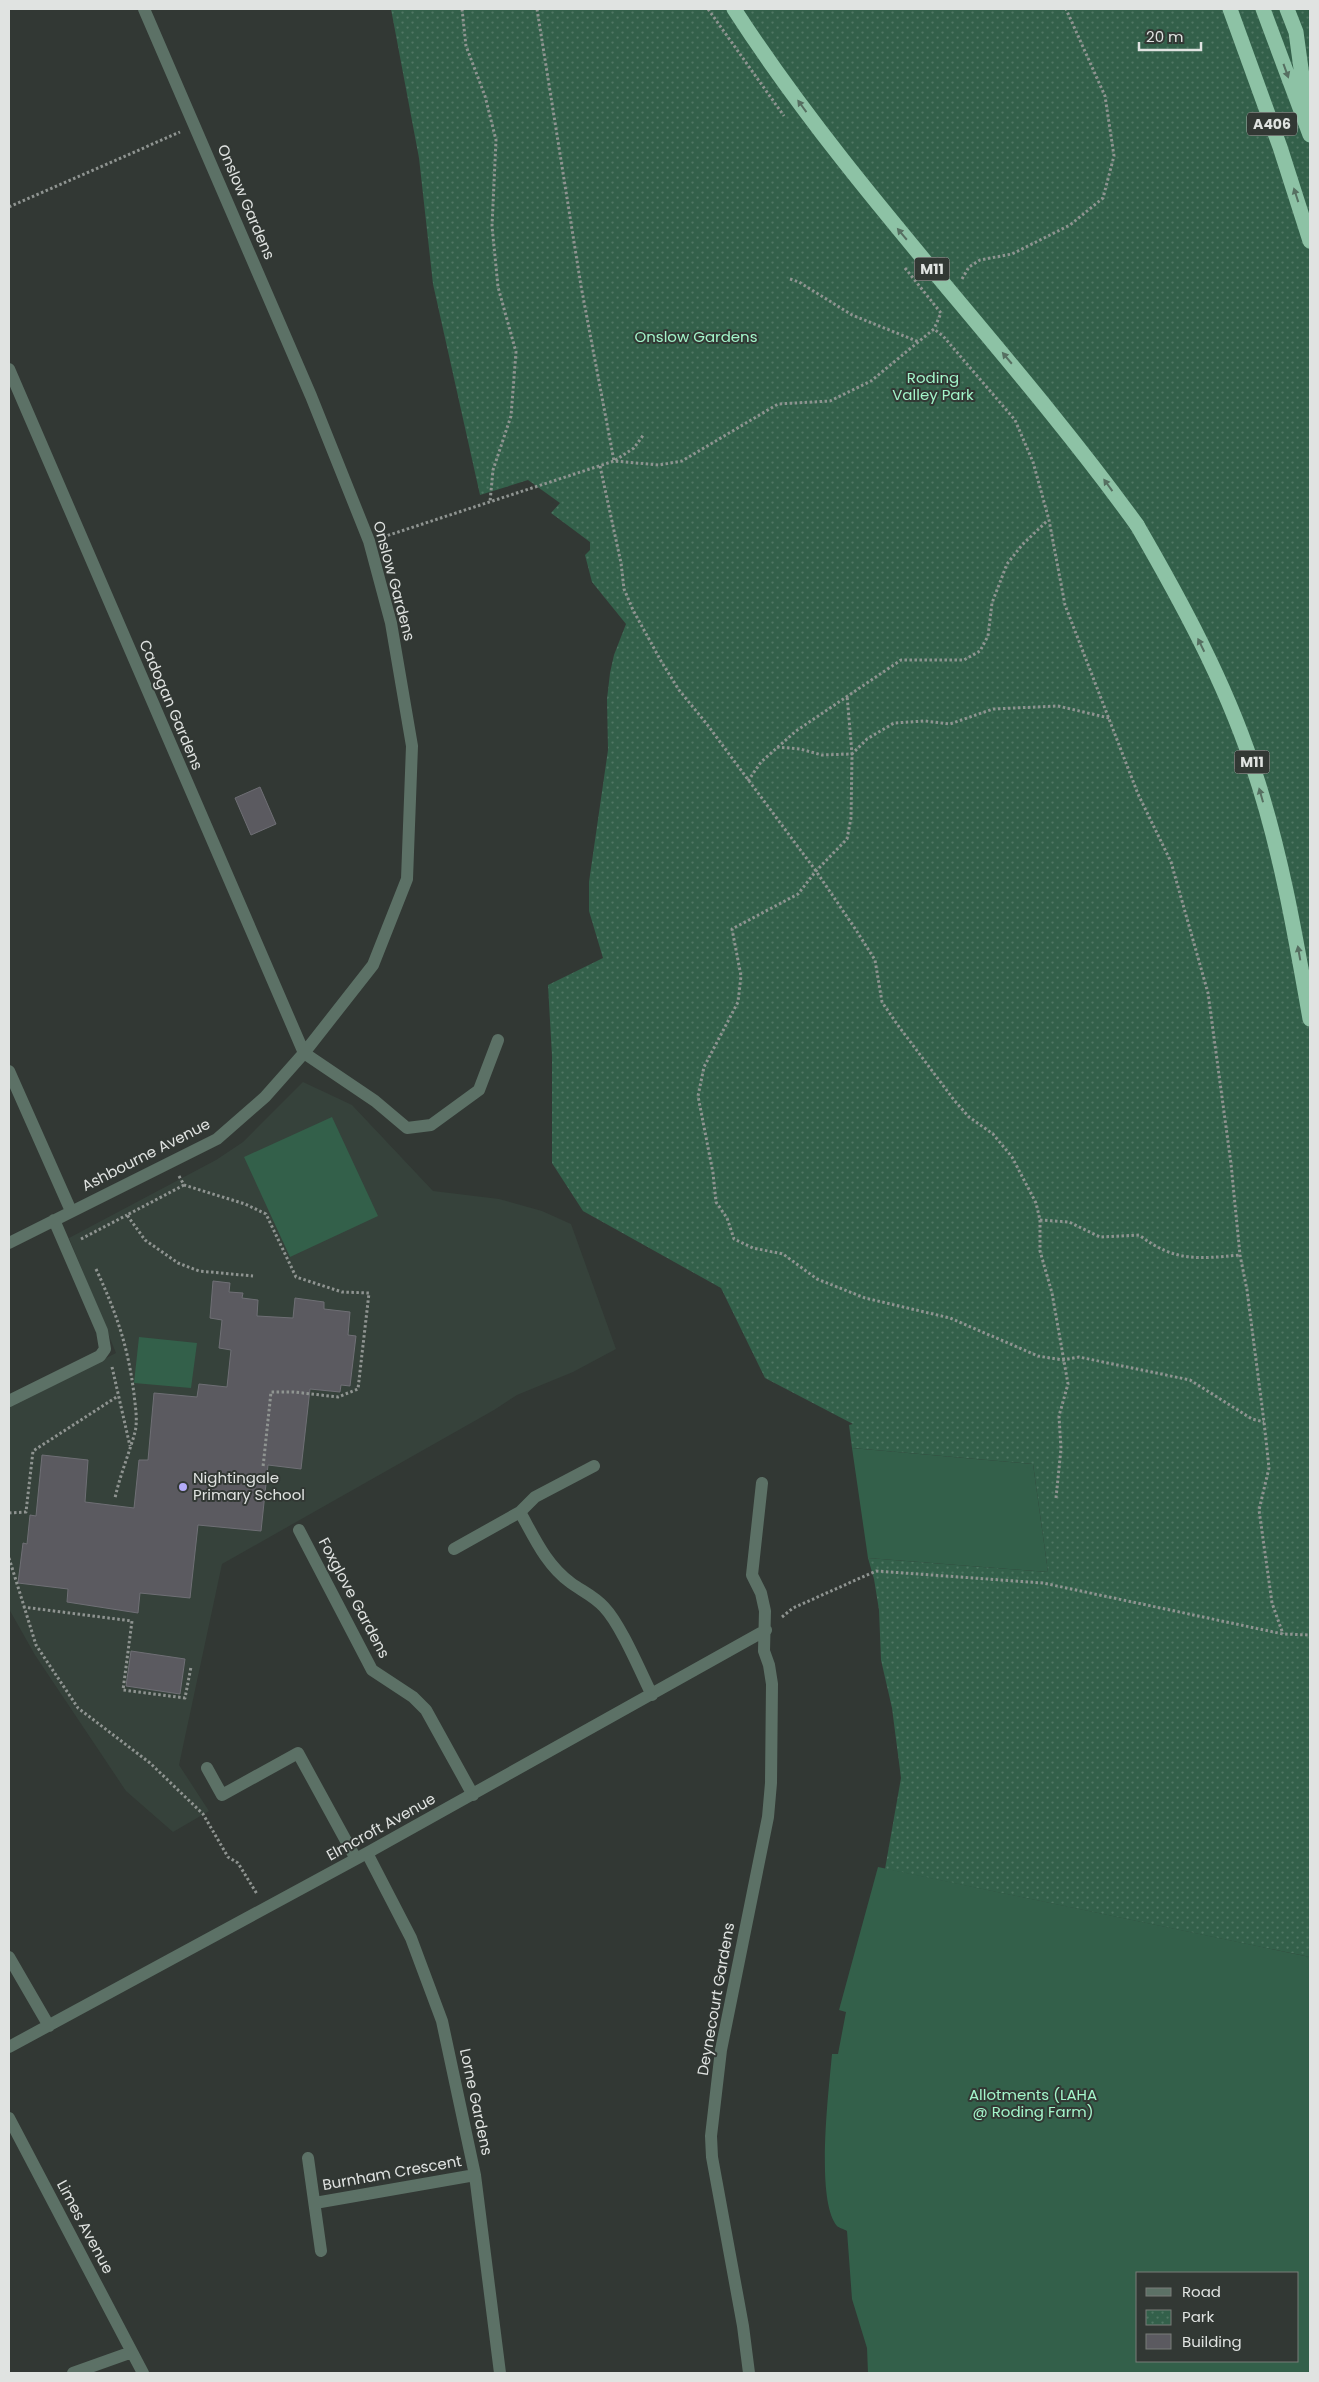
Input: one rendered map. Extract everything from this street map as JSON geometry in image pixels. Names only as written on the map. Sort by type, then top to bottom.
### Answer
[{"type":"highway","name":"M11","points":[[734,9],[788,88],[862,185],[1040,398],[1137,525],[1176,592],[1214,671],[1252,763],[1276,848],[1294,924],[1310,1019]]},
{"type":"highway","name":"A406","points":[[1230,9],[1280,147],[1310,241]]},
{"type":"highway","name":"A406","points":[[1263,9],[1310,135]]},
{"type":"highway","points":[[1288,9],[1296,32],[1310,135]]},
{"type":"street","name":"Onslow Gardens","points":[[144,9],[311,396],[370,541],[391,623],[412,746],[408,879],[373,965],[304,1053]]},
{"type":"street","name":"Cadogan Gardens","points":[[9,369],[304,1053]]},
{"type":"street","points":[[304,1053],[375,1101],[407,1128],[431,1125],[479,1090],[498,1040]]},
{"type":"street","name":"Ashbourne Avenue","points":[[9,1243],[217,1139],[265,1097],[304,1053]]},
{"type":"street","points":[[9,1071],[71,1211]]},
{"type":"street","points":[[9,1401],[100,1356],[105,1349],[102,1331],[54,1220]]},
{"type":"street","points":[[454,1549],[520,1512],[536,1497],[594,1466]]},
{"type":"street","name":"Deynecourt Gardens","points":[[749,2373],[743,2326],[712,2157],[711,2136],[721,2050],[768,1817],[771,1783],[772,1684],[769,1664],[764,1651],[766,1630],[761,1593],[752,1575],[762,1483]]},
{"type":"street","points":[[520,1512],[544,1555],[555,1569],[571,1583],[590,1593],[606,1608],[652,1695]]},
{"type":"street","name":"Foxglove Gardens","points":[[299,1530],[372,1670],[413,1697],[426,1710],[473,1794]]},
{"type":"street","name":"Elmcroft Avenue","points":[[9,2047],[265,1909],[766,1630]]},
{"type":"street","name":"Lorne Gardens","points":[[207,1768],[222,1795],[298,1753],[411,1938],[442,2021],[475,2175],[500,2373]]},
{"type":"street","points":[[9,1957],[49,2026]]},
{"type":"street","name":"Limes Avenue","points":[[9,2118],[143,2373]]},
{"type":"street","name":"Burnham Crescent","points":[[308,2158],[321,2251]]},
{"type":"street","name":"Burnham Crescent","points":[[315,2203],[475,2175]]},
{"type":"street","points":[[73,2373],[132,2352]]},
{"type":"path","points":[[462,9],[466,46],[485,96],[496,140],[492,226],[498,287],[516,352],[512,416],[494,470],[490,502]]},
{"type":"path","points":[[537,9],[581,286],[614,461]]},
{"type":"path","points":[[960,282],[969,266],[980,260],[1012,254],[1070,226],[1104,198],[1114,156],[1105,96],[1066,9]]},
{"type":"path","points":[[9,207],[195,125]]},
{"type":"path","points":[[790,279],[799,282],[852,316],[920,342]]},
{"type":"path","points":[[940,313],[945,305]]},
{"type":"path","points":[[614,461],[659,465],[682,461],[778,404],[830,401],[871,381],[934,330],[943,336],[1015,420],[1033,462],[1049,520],[1066,606],[1138,794],[1171,862],[1208,993],[1231,1164],[1240,1255],[1247,1290],[1269,1468],[1259,1510],[1272,1603],[1283,1634]]},
{"type":"path","points":[[370,541],[614,461],[634,448],[644,434]]},
{"type":"path","points":[[600,466],[621,563],[624,589],[633,610],[679,690],[706,722],[816,871],[875,960],[882,1002],[897,1024],[954,1100],[970,1117],[993,1134],[1012,1157],[1036,1203],[1040,1220],[1040,1251],[1052,1293],[1068,1384],[1059,1416],[1061,1449],[1056,1498]]},
{"type":"path","points":[[748,781],[761,762],[777,747],[847,695],[901,660],[964,660],[980,650],[988,636],[992,603],[1006,564],[1022,545],[1049,520]]},
{"type":"path","points":[[847,695],[852,754],[851,818],[847,839],[816,871],[798,894],[732,929],[741,976],[738,1002],[704,1067],[698,1096],[713,1173],[716,1202],[726,1218],[734,1239],[753,1248],[784,1254],[817,1279],[865,1298],[950,1318],[1038,1356],[1063,1360],[1080,1357],[1122,1364],[1190,1380],[1252,1419],[1264,1422]]},
{"type":"path","points":[[777,747],[800,749],[822,755],[852,754],[867,739],[894,723],[925,720],[950,724],[994,709],[1058,706],[1109,718]]},
{"type":"path","points":[[172,1162],[184,1185]]},
{"type":"path","points":[[253,1276],[199,1271],[178,1262],[145,1240],[127,1215],[184,1185],[245,1204],[266,1214],[296,1277],[342,1292],[369,1293],[358,1389],[338,1397],[294,1392],[271,1392],[263,1466]]},
{"type":"path","points":[[1040,1220],[1069,1222],[1100,1237],[1139,1235],[1156,1248],[1179,1257],[1207,1258],[1240,1255]]},
{"type":"path","points":[[111,1364],[130,1446]]},
{"type":"path","points":[[9,1513],[26,1512],[34,1451],[118,1396]]},
{"type":"path","points":[[9,1558],[36,1645],[78,1708],[150,1763],[204,1814],[228,1857],[238,1863],[265,1909]]},
{"type":"path","points":[[766,1630],[793,1608],[876,1571],[1043,1583],[1283,1634],[1310,1635]]},
{"type":"path","points":[[23,1607],[132,1621],[123,1690],[186,1698],[191,1667]]},
{"type":"shaded area","name":"Nightingale Primary School","points":[[303,1082],[352,1105],[433,1191],[499,1199],[542,1211],[571,1224],[616,1349],[573,1372],[517,1395],[494,1410],[222,1564],[179,1765],[209,1811],[173,1832],[126,1791],[35,1655],[9,1609],[9,1407],[116,1353],[69,1238],[216,1160],[243,1142]]},
{"type":"green space","name":"Roding Valley Park","points":[[391,9],[1310,9],[1310,1957],[885,1869],[901,1778],[892,1708],[881,1660],[879,1610],[874,1579],[868,1558],[1048,1572],[1033,1464],[852,1448],[849,1425],[853,1424],[765,1378],[721,1288],[583,1211],[552,1163],[552,1056],[548,985],[603,958],[589,911],[589,882],[608,750],[607,699],[610,673],[614,655],[626,624],[592,582],[585,555],[590,550],[590,542],[551,513],[560,503],[528,480],[480,495],[433,284],[419,158]]},
{"type":"green space","points":[[332,1117],[378,1216],[290,1257],[244,1157]]},
{"type":"green space","points":[[139,1337],[197,1343],[191,1388],[134,1383]]},
{"type":"green space","points":[[852,1448],[1033,1464],[1048,1572],[868,1558]]},
{"type":"green space","name":"Allotments (LAHA @ Roding Farm)","points":[[878,1867],[1310,1957],[1310,2373],[868,2373],[867,2348],[852,2299],[847,2231],[837,2226],[830,2213],[825,2169],[826,2117],[832,2054],[838,2054],[846,2012],[839,2010]]},
{"type":"building","points":[[260,787],[276,824],[251,835],[235,798]]},
{"type":"building","points":[[213,1281],[230,1283],[229,1292],[243,1293],[242,1298],[258,1300],[257,1316],[293,1318],[295,1298],[324,1302],[324,1309],[350,1312],[348,1335],[356,1336],[350,1386],[341,1385],[340,1392],[310,1389],[301,1469],[268,1465],[261,1531],[198,1525],[190,1598],[140,1593],[138,1613],[67,1602],[68,1589],[18,1583],[23,1543],[27,1544],[30,1515],[36,1516],[42,1455],[88,1460],[85,1502],[134,1508],[139,1460],[148,1460],[154,1393],[197,1397],[199,1384],[227,1387],[231,1350],[219,1348],[222,1320],[210,1318]]},
{"type":"building","points":[[131,1651],[185,1659],[180,1694],[126,1686]]},
{"type":"place","name":"Nightingale Primary School","points":[[183,1487]]}]
